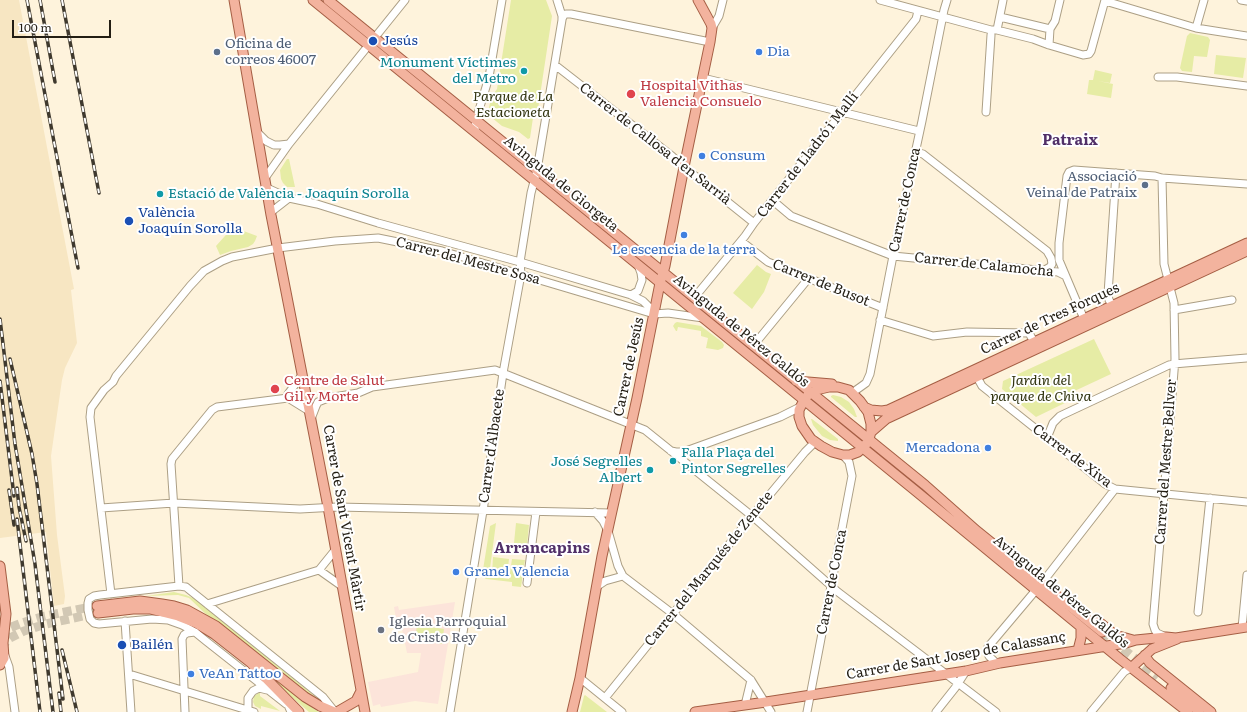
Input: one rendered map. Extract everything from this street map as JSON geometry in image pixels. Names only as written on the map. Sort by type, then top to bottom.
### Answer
[{"type":"main road","name":"Carrer de Sant Vicent Màrtir","points":[[234,0],[265,178],[269,189],[271,212],[343,587],[364,712]]},
{"type":"main road","name":"Avinguda de Giorgeta","points":[[313,0],[660,283]]},
{"type":"main road","name":"Avinguda de Giorgeta","points":[[328,0],[663,273]]},
{"type":"main road","points":[[698,0],[709,18],[712,28]]},
{"type":"main road","name":"Carrer de Jesús","points":[[572,712],[580,678],[611,513],[660,283],[665,266],[712,28]]},
{"type":"main road","name":"Carrer de Tres Forques","points":[[870,436],[886,419],[977,377],[1247,243]]},
{"type":"main road","name":"Carrer de Tres Forques","points":[[1169,283],[1247,251]]},
{"type":"main road","name":"Avinguda de Pérez Galdós","points":[[663,273],[811,393],[870,436],[977,531],[1101,633],[975,533],[917,492]]},
{"type":"main road","name":"Avinguda de Pérez Galdós","points":[[660,283],[703,318],[802,404],[863,448],[1081,627],[1188,712]]},
{"type":"main road","name":"Carrer de Tres Forques","points":[[864,407],[871,410],[888,410],[1084,319],[1114,309]]},
{"type":"main road","name":"Avinguda de Pérez Galdós","points":[[796,380],[828,383],[849,391]]},
{"type":"main road","name":"Avinguda de Pérez Galdós","points":[[843,455],[832,452],[815,442],[802,426],[799,417],[802,404],[811,393],[816,390],[829,387],[849,391]]},
{"type":"main road","points":[[843,455],[854,454],[863,448],[870,436],[870,418],[864,407],[849,391]]},
{"type":"main road","name":"Avinguda de Pérez Galdós","points":[[925,485],[947,500],[1111,632],[1122,637],[1136,640]]},
{"type":"main road","points":[[0,566],[6,614],[3,643],[5,654],[0,665]]},
{"type":"main road","points":[[0,600],[0,611]]},
{"type":"main road","points":[[294,710],[251,664],[214,634],[196,623],[178,616],[150,609],[98,610],[140,601],[174,606],[187,610],[216,626],[305,697],[320,706],[336,712],[356,701],[361,691]]},
{"type":"main road","points":[[1078,650],[1081,638],[1081,627]]},
{"type":"main road","points":[[1136,640],[1166,637],[1176,638],[1245,627]]},
{"type":"main road","points":[[1132,667],[1152,649],[1184,637]]},
{"type":"main road","name":"Carrer de Sant Josep de Calassanç","points":[[695,712],[966,671],[1000,663],[1126,643],[1136,640]]},
{"type":"main road","name":"Avinguda de Pérez Galdós","points":[[1145,655],[1150,663],[1211,712]]},
{"type":"main road","points":[[1157,678],[1198,712]]},
{"type":"street","points":[[265,178],[289,144],[405,0]]},
{"type":"street","points":[[477,133],[475,129],[476,120],[489,77],[502,0]]},
{"type":"street","points":[[557,0],[562,19]]},
{"type":"street","points":[[712,28],[719,16],[723,0]]},
{"type":"street","points":[[880,0],[992,30],[1033,39],[1083,55],[1088,55],[1092,49],[1105,0],[1196,28],[1247,36]]},
{"type":"street","name":"Carrer de Conca","points":[[849,391],[863,386],[868,379],[942,17],[947,0]]},
{"type":"street","points":[[997,30],[1003,0]]},
{"type":"street","points":[[1049,45],[1050,29],[1055,21],[1060,0]]},
{"type":"street","points":[[1196,28],[1204,0]]},
{"type":"street","points":[[1241,0],[1247,1]]},
{"type":"street","name":"Carrer de Lladró i Mallí","points":[[694,298],[741,242],[772,200],[916,19],[918,11]]},
{"type":"street","points":[[562,19],[564,15],[571,14],[710,42]]},
{"type":"street","points":[[1000,17],[1050,29]]},
{"type":"street","name":"Carrer d'Albacete","points":[[450,712],[503,373],[521,274],[520,262],[562,19]]},
{"type":"street","points":[[986,112],[991,35]]},
{"type":"street","name":"Carrer de Callosa d'en Sarrià","points":[[555,65],[672,156],[754,223]]},
{"type":"street","points":[[1158,77],[1177,77],[1247,86]]},
{"type":"street","points":[[703,78],[919,131]]},
{"type":"street","points":[[257,132],[266,141],[274,145],[289,144]]},
{"type":"street","points":[[915,152],[923,154],[1050,254],[1052,261],[1050,267],[1043,271]]},
{"type":"street","points":[[1084,319],[1058,260],[1067,176],[1069,172],[1074,170],[1247,184]]},
{"type":"street","points":[[1114,309],[1109,300],[1108,294],[1116,173]]},
{"type":"street","name":"Carrer del Mestre Bellver","points":[[1162,178],[1164,264],[1174,298],[1175,359],[1153,624],[1154,630],[1166,637]]},
{"type":"street","name":"Carrer del Mestre Sosa","points":[[269,189],[289,198],[317,204],[631,295],[643,301],[654,314]]},
{"type":"street","points":[[271,212],[289,198]]},
{"type":"street","name":"Carrer de Calamocha","points":[[772,200],[791,216],[893,256],[1043,271],[1061,273],[1064,275]]},
{"type":"street","points":[[383,239],[386,225]]},
{"type":"street","points":[[399,242],[400,229]]},
{"type":"street","name":"Carrer del Mestre Sosa","points":[[111,594],[90,417],[91,408],[104,390],[113,382],[116,376],[204,271],[222,260],[278,248],[335,241],[378,238],[442,251],[654,314],[668,313],[703,318]]},
{"type":"street","name":"Carrer de Busot","points":[[741,242],[768,262],[883,308]]},
{"type":"street","points":[[1043,249],[1059,243]]},
{"type":"street","name":"Carrer de Jesús","points":[[631,295],[638,291],[642,280],[638,265]]},
{"type":"street","points":[[753,346],[808,279]]},
{"type":"street","points":[[1174,310],[1232,300]]},
{"type":"street","points":[[880,320],[934,336],[967,332],[1029,333],[1034,342]]},
{"type":"street","points":[[1047,438],[1053,423],[1060,416],[1174,364],[1247,358]]},
{"type":"street","points":[[977,377],[978,372],[985,365]]},
{"type":"street","points":[[179,586],[171,464],[172,459],[212,410],[217,407],[288,398],[310,415],[322,400],[358,393],[372,387],[495,370],[630,426],[644,430],[752,516],[831,586],[996,712]]},
{"type":"street","points":[[288,398],[288,394],[302,375]]},
{"type":"street","name":"Carrer de Xiva","points":[[977,377],[982,386],[1105,484],[1115,489],[1247,502]]},
{"type":"street","points":[[669,451],[683,452],[780,417],[802,404]]},
{"type":"street","name":"Carrer del Marqués de Zenete","points":[[605,698],[752,516],[815,442]]},
{"type":"street","name":"Carrer de Conca","points":[[807,712],[852,476],[849,462],[843,455]]},
{"type":"street","points":[[1045,579],[1115,489]]},
{"type":"street","points":[[1198,612],[1210,498]]},
{"type":"street","points":[[101,508],[174,503],[300,509],[328,507],[611,513]]},
{"type":"street","points":[[527,583],[536,512]]},
{"type":"street","points":[[595,512],[608,531],[618,566],[623,576],[673,614],[751,680],[772,712]]},
{"type":"street","points":[[207,604],[319,570],[336,549]]},
{"type":"street","points":[[319,570],[343,587]]},
{"type":"street","points":[[1245,627],[1247,575]]},
{"type":"street","points":[[596,587],[605,581],[623,576]]},
{"type":"street","points":[[294,710],[195,632],[178,623],[168,620],[147,619],[99,624],[94,623],[90,619],[89,599],[94,596],[179,586],[186,587],[324,697],[336,712]]},
{"type":"street","points":[[1000,663],[994,662],[989,656],[987,652],[988,648],[1036,590]]},
{"type":"street","points":[[125,621],[131,712]]},
{"type":"street","points":[[185,712],[182,639],[187,633],[195,632]]},
{"type":"street","points":[[0,645],[5,654],[9,667],[15,712]]},
{"type":"street","points":[[1091,712],[1124,672],[1132,667]]},
{"type":"street","points":[[936,712],[966,671]]},
{"type":"street","points":[[129,674],[250,712],[248,698],[256,689],[263,688],[271,692]]},
{"type":"street","points":[[580,678],[622,712]]},
{"type":"street","points":[[745,705],[751,680]]},
{"type":"shaded area","points":[[0,0],[19,0],[74,289],[71,290],[77,343],[65,368],[62,380],[51,456],[57,535],[65,596],[64,604],[54,606],[46,532],[0,538]]},
{"type":"shaded area","points":[[455,602],[438,704],[415,701],[381,707],[380,704],[373,706],[368,682],[418,672],[421,653],[407,653],[400,619],[396,619],[394,607],[398,606],[399,610]]},
{"type":"green space","name":"Parque de La Estacioneta","points":[[511,0],[546,0],[552,16],[538,109],[534,111],[530,138],[528,139],[519,132],[502,126],[491,117],[489,107],[492,96],[497,89]]},
{"type":"green space","points":[[1190,33],[1208,37],[1210,40],[1207,57],[1194,56],[1192,72],[1182,71],[1180,68],[1187,36]]},
{"type":"green space","points":[[1216,55],[1246,58],[1243,78],[1214,74]]},
{"type":"green space","points":[[1095,70],[1112,74],[1110,83],[1098,81],[1113,84],[1111,98],[1087,94],[1089,80],[1093,80]]},
{"type":"green space","points":[[287,159],[289,159],[295,187],[287,187],[281,179],[280,170]]},
{"type":"green space","points":[[233,227],[257,236],[255,241],[248,247],[220,255],[216,246]]},
{"type":"green space","points":[[757,265],[771,274],[764,292],[752,309],[733,293]]},
{"type":"green space","points":[[677,288],[787,378],[786,380],[676,291]]},
{"type":"green space","points":[[677,322],[701,326],[722,342],[724,345],[723,348],[718,350],[706,348],[708,338],[701,336],[701,331],[678,327],[676,331],[673,326]]},
{"type":"green space","name":"Jardín del parque de Chiva","points":[[1094,339],[1111,374],[1066,395],[1069,401],[1036,417],[1002,389],[1003,381]]},
{"type":"green space","points":[[833,395],[841,397],[849,402],[857,417],[855,417],[831,397]]},
{"type":"green space","points":[[811,419],[838,439],[838,441],[830,440],[822,436],[813,425]]},
{"type":"green space","points":[[496,523],[489,576],[509,579],[512,559],[525,560],[521,587],[512,586],[512,582],[486,579],[482,576],[490,526]]},
{"type":"green space","points":[[516,523],[529,525],[526,554],[513,553]]},
{"type":"green space","points":[[493,557],[509,559],[507,576],[492,574]]},
{"type":"green space","points":[[174,592],[195,599],[322,702],[303,690],[211,619],[189,598],[178,595],[146,596]]},
{"type":"green space","points":[[417,625],[444,629],[442,644],[415,639]]},
{"type":"green space","points":[[261,666],[319,712],[309,712],[286,692]]},
{"type":"green space","points":[[260,692],[260,696],[280,711],[261,706],[261,709],[255,706],[253,702],[254,696]]},
{"type":"green space","points":[[585,695],[607,712],[580,712]]},
{"type":"tunnel","points":[[0,635],[9,628],[45,616],[96,606]]},
{"type":"tunnel","points":[[0,648],[10,638],[24,631],[46,624],[97,613]]},
{"type":"tunnel","points":[[1102,632],[1158,677]]},
{"type":"railway","points":[[27,0],[78,268]]},
{"type":"railway","points":[[40,0],[55,82]]},
{"type":"railway","points":[[62,0],[99,193]]},
{"type":"railway","points":[[0,319],[15,444],[35,564],[53,712]]},
{"type":"railway","points":[[10,359],[32,454],[37,484],[63,699]]},
{"type":"railway","points":[[0,381],[14,496]]},
{"type":"railway","points":[[17,488],[19,507],[26,541]]},
{"type":"railway","points":[[9,490],[14,525]]},
{"type":"railway","points":[[17,519],[40,712]]},
{"type":"railway","points":[[62,650],[77,712]]},
{"type":"railway","points":[[59,693],[61,712]]},
{"type":"place","name":"Jesús","points":[[373,41]]},
{"type":"place","name":"Oficina de correos 46007","points":[[217,52]]},
{"type":"place","name":"Dia","points":[[759,52]]},
{"type":"place","name":"Monument Víctimes del Metro","points":[[524,71]]},
{"type":"place","name":"Hospital Vithas Valencia Consuelo","points":[[631,94]]},
{"type":"place","name":"Consum","points":[[702,156]]},
{"type":"place","name":"Associació Veinal de Patraix","points":[[1145,185]]},
{"type":"place","name":"Estació de València - Joaquín Sorolla","points":[[160,194]]},
{"type":"place","name":"València Joaquín Sorolla","points":[[129,221]]},
{"type":"place","name":"Le escencia de la terra","points":[[684,235]]},
{"type":"place","name":"Centre de Salut Gil y Morte","points":[[275,389]]},
{"type":"place","name":"Mercadona","points":[[988,448]]},
{"type":"place","name":"Falla Plaça del Pintor Segrelles","points":[[673,461]]},
{"type":"place","name":"José Segrelles Albert","points":[[650,470]]},
{"type":"place","name":"Granel Valencia","points":[[456,572]]},
{"type":"place","name":"Iglesia Parroquial de Cristo Rey","points":[[381,630]]},
{"type":"place","name":"Bailén","points":[[122,645]]},
{"type":"place","name":"VeAn Tattoo","points":[[191,674]]},
{"type":"district","name":"Patraix","points":[[1070,141]]},
{"type":"district","name":"Arrancapins","points":[[542,549]]}]
